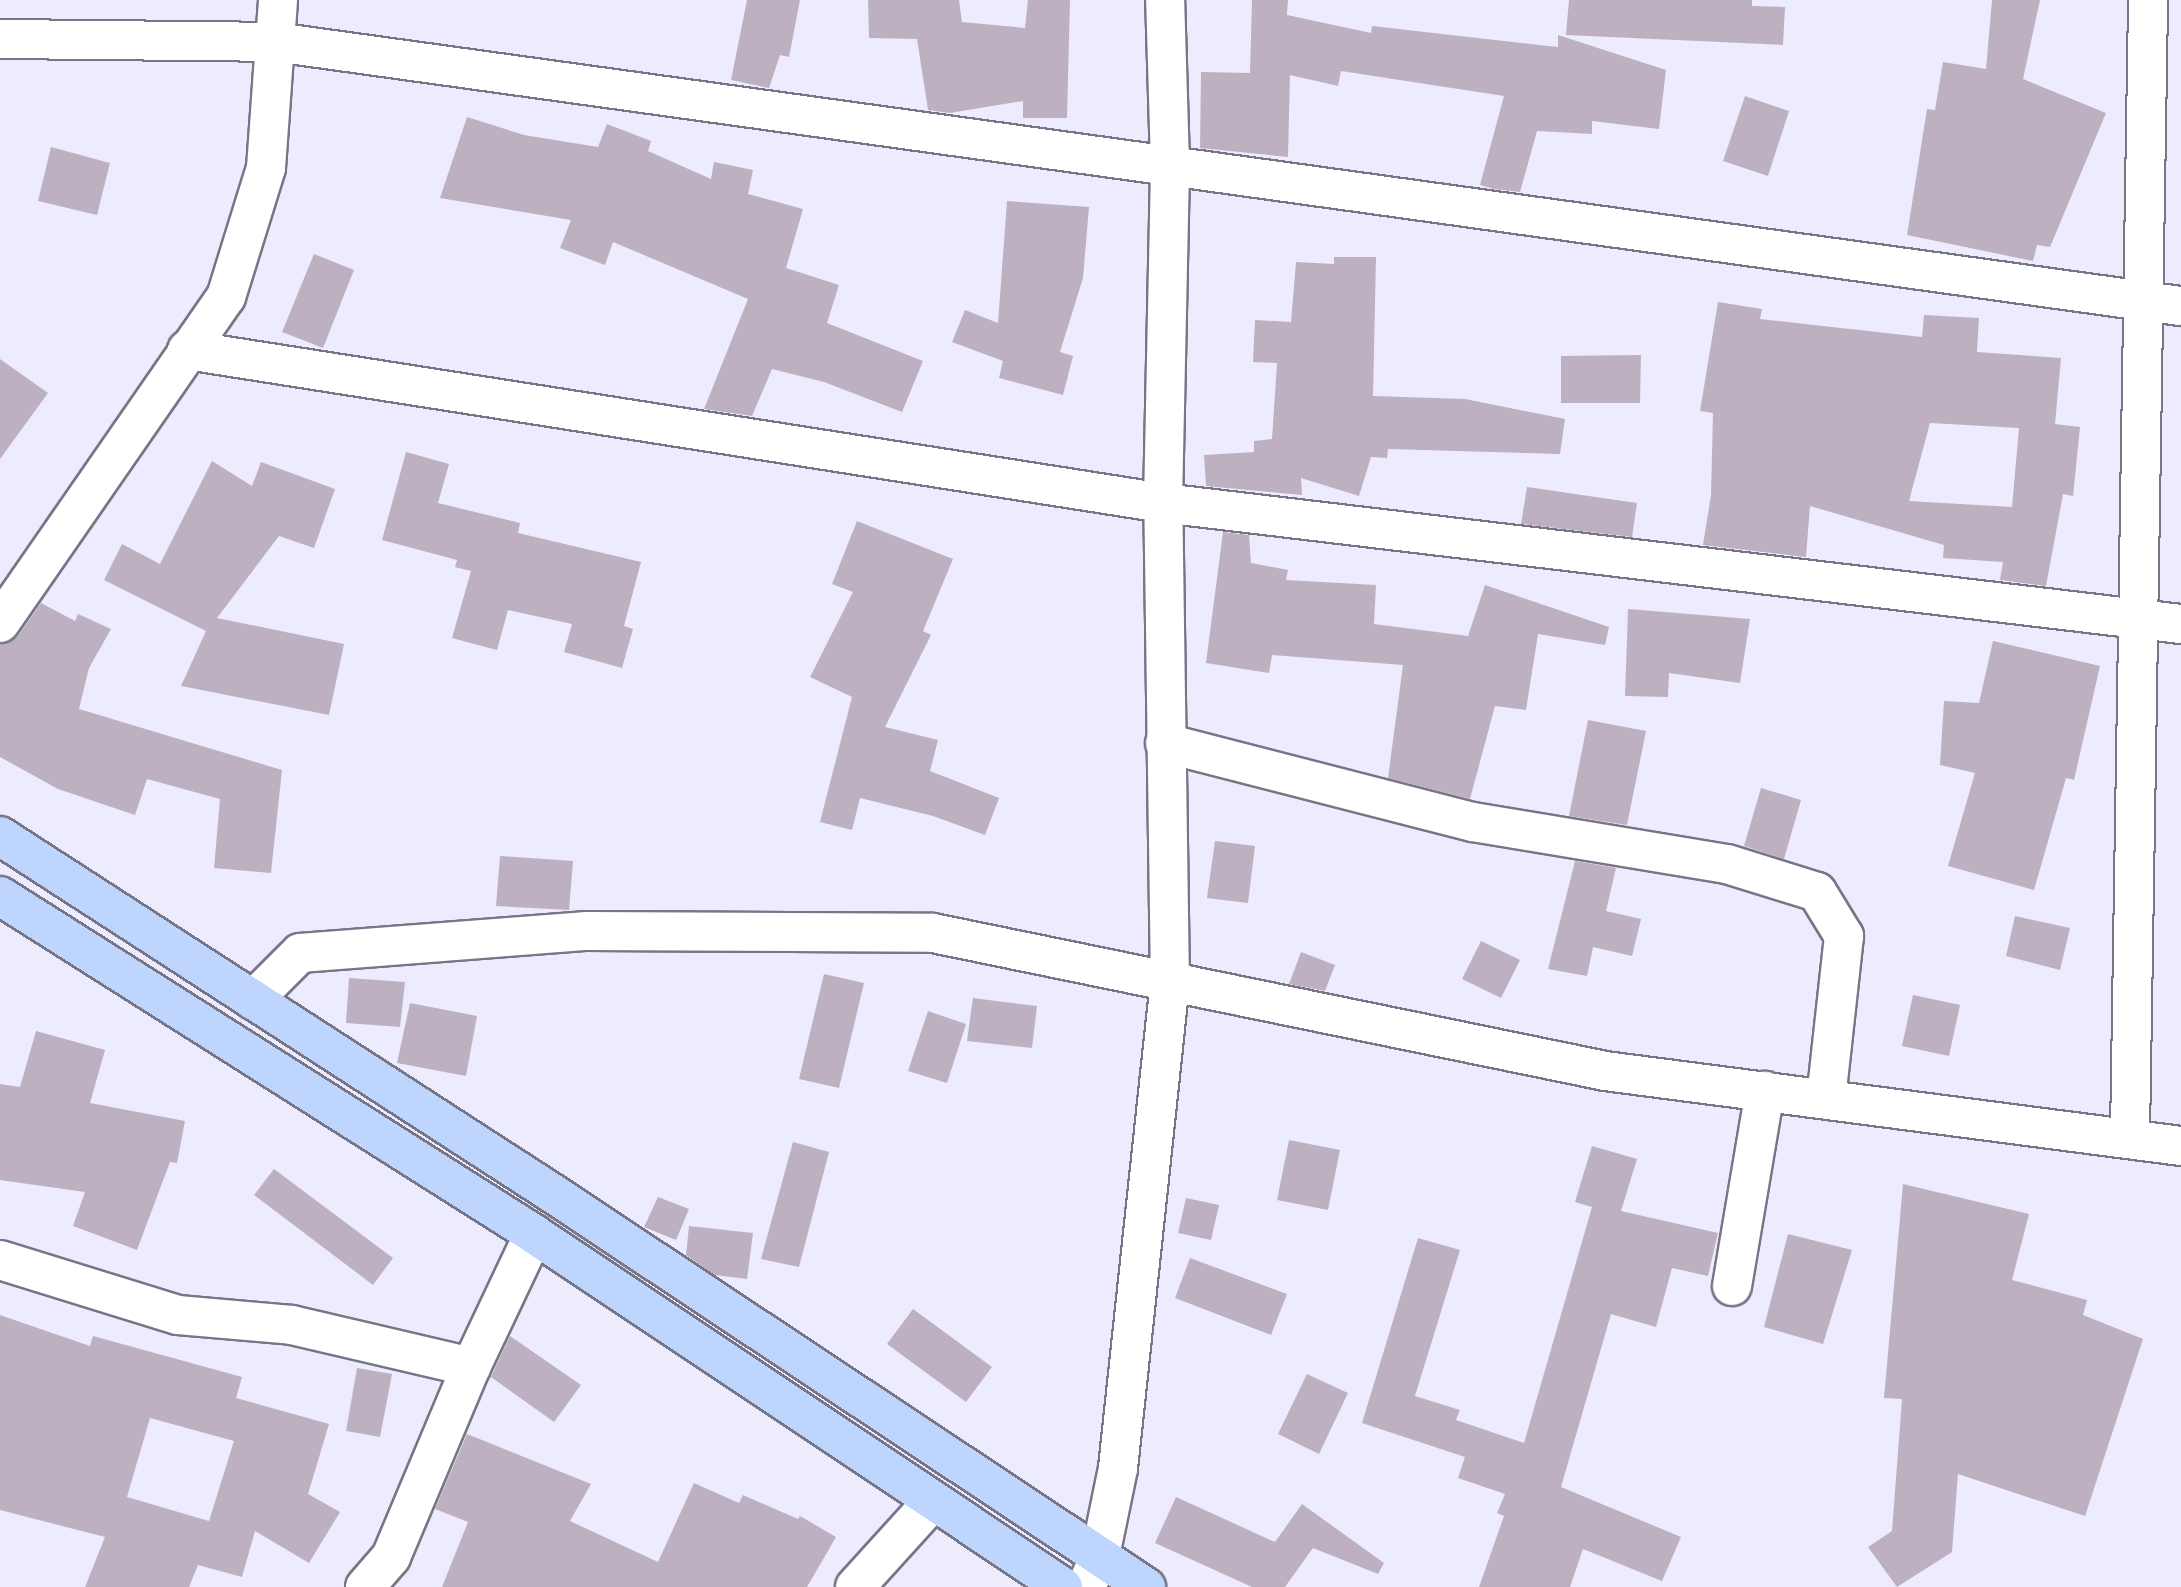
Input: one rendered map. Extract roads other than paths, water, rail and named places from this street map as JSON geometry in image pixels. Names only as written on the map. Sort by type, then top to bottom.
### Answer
[{"type":"main road","points":[[0,836],[253,1000],[1093,1571],[1146,1587]]},
{"type":"main road","points":[[0,896],[534,1234],[1063,1587]]},
{"type":"street","points":[[0,623],[226,296],[266,168],[278,0]]},
{"type":"street","points":[[1093,1571],[1118,1468],[1170,984],[1163,503],[1170,164],[1166,0]]},
{"type":"street","points":[[2130,1136],[2148,0]]},
{"type":"street","points":[[0,39],[275,42],[2181,306]]},
{"type":"street","points":[[187,350],[1163,503],[2181,624]]},
{"type":"street","points":[[1165,743],[1473,822],[1727,864],[1817,892],[1844,936],[1826,1098]]},
{"type":"street","points":[[253,1000],[300,953],[587,932],[933,933],[1170,984],[1605,1071],[2130,1136],[2181,1146]]},
{"type":"street","points":[[1732,1286],[1765,1091]]},
{"type":"street","points":[[365,1587],[391,1557],[471,1367],[534,1234]]},
{"type":"street","points":[[0,1260],[178,1315],[292,1325],[471,1367]]},
{"type":"street","points":[[855,1587],[932,1502]]}]
